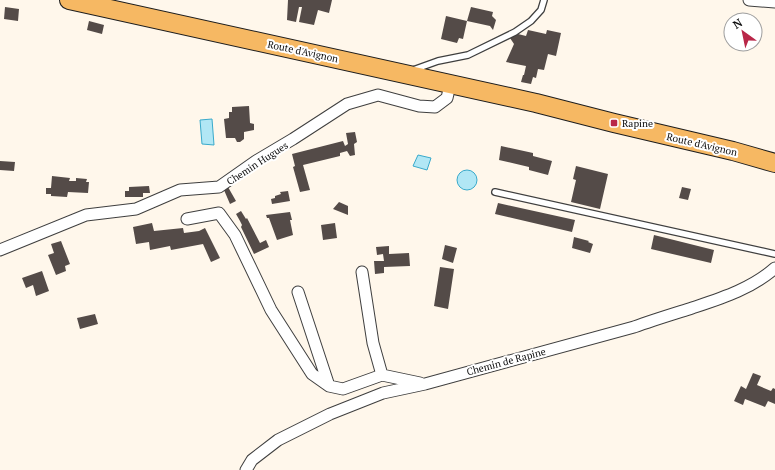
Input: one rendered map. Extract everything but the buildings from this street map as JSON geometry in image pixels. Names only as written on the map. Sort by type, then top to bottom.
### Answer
[{"type":"main road","name":"Route d'Avignon","points":[[69,0],[450,85],[536,103],[616,117],[775,153]]},
{"type":"main road","name":"Route d'Avignon","points":[[536,103],[614,124],[733,151],[775,163]]},
{"type":"street","points":[[749,0],[775,2]]},
{"type":"street","name":"Chemin Hugues","points":[[0,250],[86,215],[136,209],[180,190],[219,187],[256,161],[294,139],[347,104],[378,95],[419,106],[435,107],[447,98],[450,85]]},
{"type":"street","points":[[187,219],[219,213],[235,235],[271,310],[308,369],[312,374],[329,386],[343,389],[382,375],[424,384]]},
{"type":"street","name":"Chemin de Rapine","points":[[246,470],[252,460],[278,440],[330,414],[383,393],[424,384],[634,327],[732,295],[766,276],[775,268]]},
{"type":"street","points":[[362,272],[373,343],[382,375]]},
{"type":"street","points":[[298,292],[329,386]]},
{"type":"lane","points":[[404,74],[438,62],[468,55],[515,32],[531,22],[541,10],[544,0]]},
{"type":"lane","points":[[495,192],[775,254]]},
{"type":"water","points":[[212,119],[214,145],[202,144],[200,120]]},
{"type":"water","points":[[418,155],[431,158],[427,170],[413,166]]},
{"type":"water","points":[[467,170],[474,173],[477,180],[474,187],[467,190],[460,187],[457,180],[460,173]]},
{"type":"place","name":"Rapine","points":[[614,123]]}]
